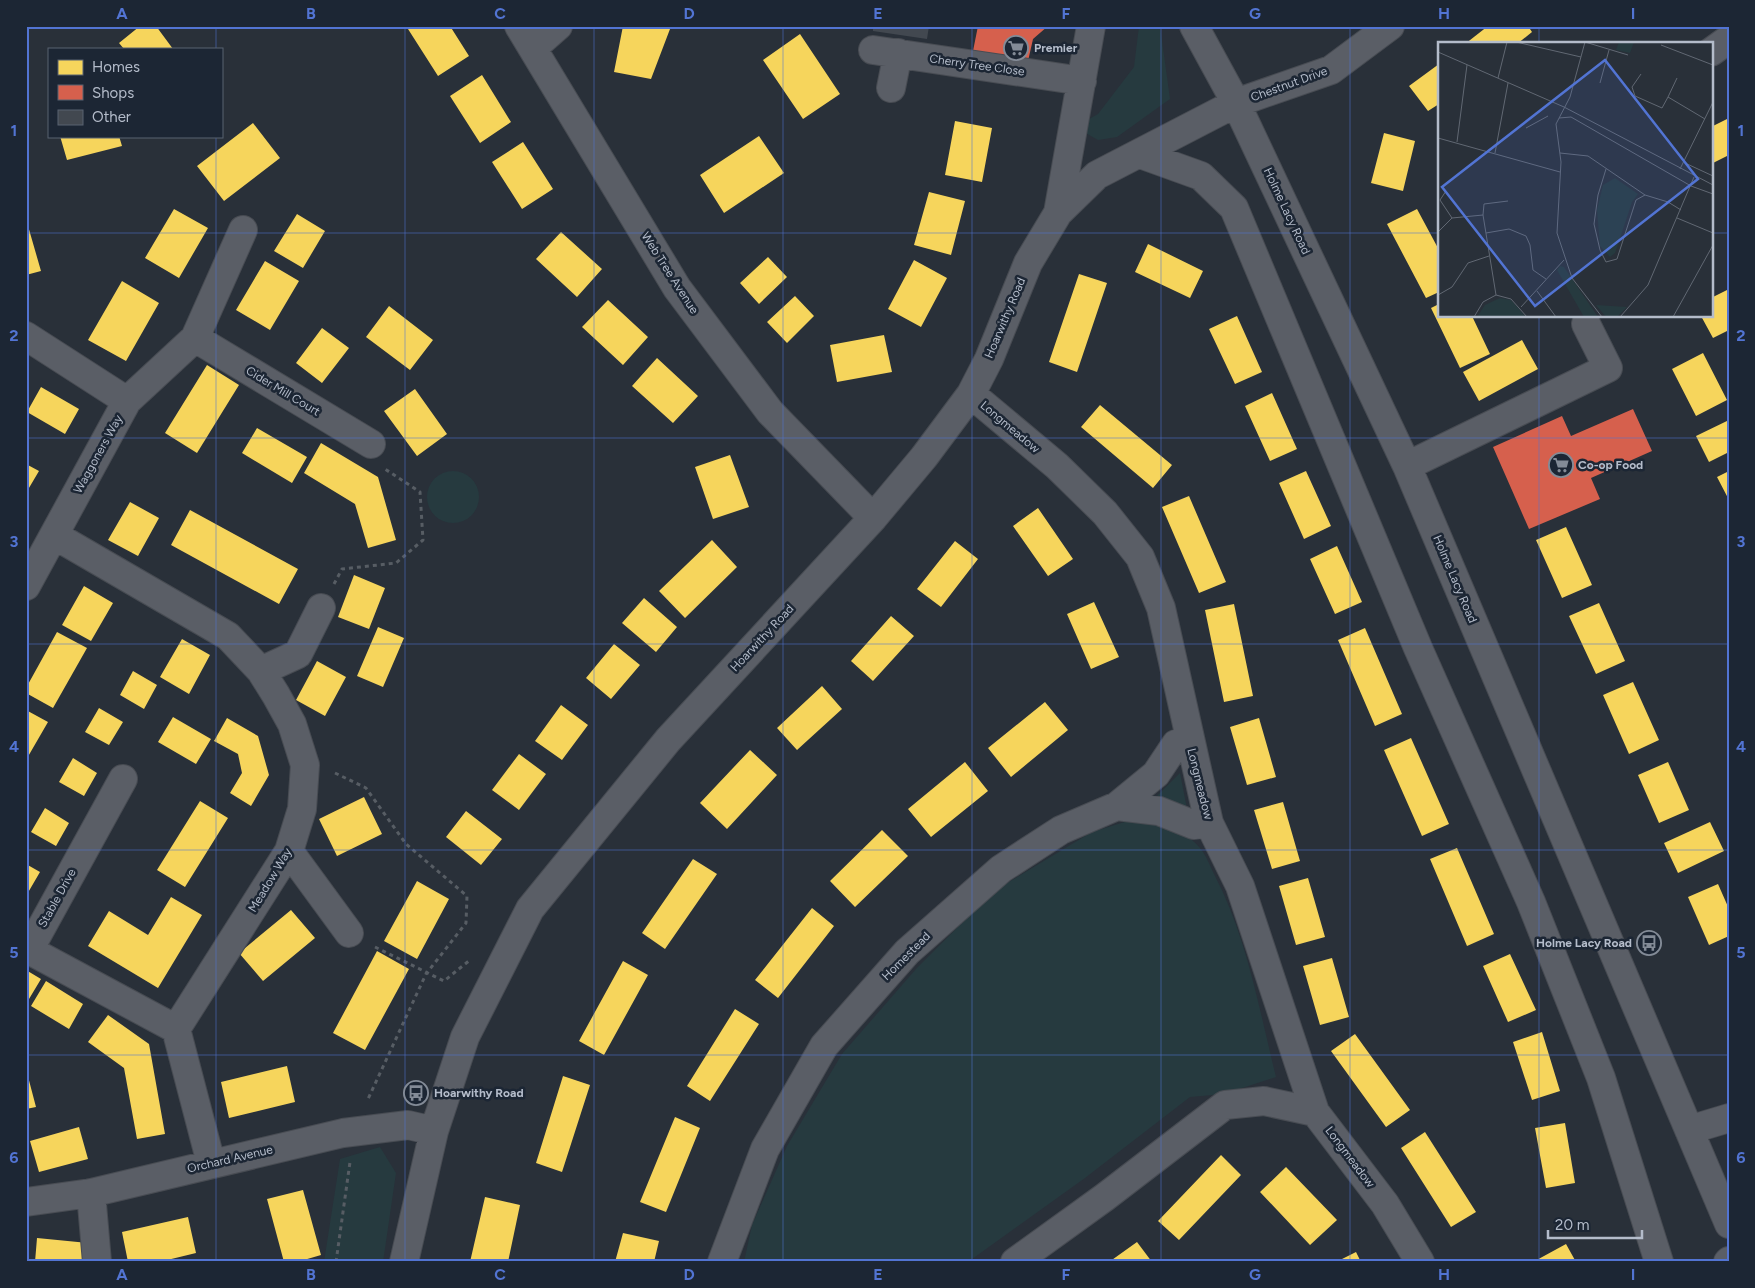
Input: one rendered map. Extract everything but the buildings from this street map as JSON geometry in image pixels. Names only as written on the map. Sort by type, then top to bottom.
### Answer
[{"type":"street","points":[[526,37],[558,26]]},
{"type":"street","points":[[1058,213],[1091,26]]},
{"type":"street","name":"Holme Lacy Road","points":[[1194,26],[1236,103],[1407,466],[1729,1224]]},
{"type":"street","name":"Chestnut Drive","points":[[1236,103],[1331,70],[1390,26]]},
{"type":"street","name":"Web Tree Avenue","points":[[526,37],[677,288],[770,412],[873,518]]},
{"type":"street","points":[[1712,51],[1729,39]]},
{"type":"street","name":"Cherry Tree Close","points":[[891,88],[885,52],[1082,81]]},
{"type":"street","name":"Hoarwithy Road","points":[[404,1262],[434,1131],[465,1037],[530,910],[668,740],[873,518],[924,458],[971,394],[988,359],[1028,263],[1058,213],[1097,175],[1236,103]]},
{"type":"street","points":[[1140,154],[1201,176],[1234,208],[1418,648],[1531,902],[1601,1078],[1659,1262]]},
{"type":"street","points":[[127,401],[196,338],[243,230]]},
{"type":"street","points":[[1407,466],[1608,368],[1586,324]]},
{"type":"street","name":"Waggoners Way","points":[[26,336],[127,401],[26,586]]},
{"type":"street","name":"Cider Mill Court","points":[[196,338],[371,444]]},
{"type":"street","name":"Longmeadow","points":[[971,394],[1057,466],[1105,512],[1140,557],[1161,608],[1189,740],[1210,823],[1240,886],[1315,1112],[1385,1204],[1420,1262]]},
{"type":"street","name":"Meadow Way","points":[[54,535],[228,636],[261,672],[292,724],[305,765],[302,809],[289,851],[176,1030]]},
{"type":"street","points":[[261,672],[298,654],[321,608]]},
{"type":"street","name":"Homestead","points":[[722,1262],[765,1150],[824,1046],[907,952],[1001,869],[1061,830],[1117,806],[1156,774],[1176,744],[1189,740]]},
{"type":"street","name":"Stable Drive","points":[[123,779],[29,950],[176,1030]]},
{"type":"street","points":[[1117,806],[1159,811],[1194,825],[1210,823]]},
{"type":"street","points":[[289,851],[349,932]]},
{"type":"street","points":[[176,1030],[212,1163]]},
{"type":"street","points":[[1015,1262],[1105,1197],[1225,1105],[1264,1101],[1315,1112]]},
{"type":"street","points":[[1689,1130],[1729,1118]]},
{"type":"street","name":"Orchard Avenue","points":[[26,1202],[91,1193],[212,1163],[354,1132],[408,1125],[434,1131]]},
{"type":"street","points":[[91,1193],[97,1262]]},
{"type":"path","points":[[321,608],[342,569],[396,563],[423,540],[420,492],[370,459],[371,444]]},
{"type":"path","points":[[305,765],[331,771],[366,788],[406,844],[467,896],[466,923],[426,974],[354,1132],[336,1262]]},
{"type":"path","points":[[349,932],[426,974]]},
{"type":"green space","points":[[1139,26],[1160,26],[1170,99],[1117,137],[1098,140],[1075,127],[1098,114],[1134,67]]},
{"type":"green space","points":[[453,471],[463,473],[471,479],[477,487],[479,497],[477,507],[471,515],[463,521],[453,523],[443,521],[435,515],[429,507],[427,497],[429,487],[435,479],[443,473]]},
{"type":"green space","points":[[1180,773],[1187,809],[1154,799]]},
{"type":"green space","points":[[1128,821],[1157,824],[1176,830],[1193,841],[1204,854],[1225,898],[1244,948],[1276,1077],[1224,1094],[1190,1097],[1085,1178],[968,1262],[744,1262],[752,1225],[787,1146],[842,1054],[916,969],[994,891],[1092,832]]},
{"type":"green space","points":[[380,1147],[396,1173],[383,1262],[324,1262],[340,1159]]},
{"type":"place","name":"Premier","points":[[1016,48]]},
{"type":"place","name":"Co-op Food","points":[[1561,465]]},
{"type":"place","name":"Holme Lacy Road","points":[[1649,943]]},
{"type":"place","name":"Hoarwithy Road","points":[[416,1093]]}]
